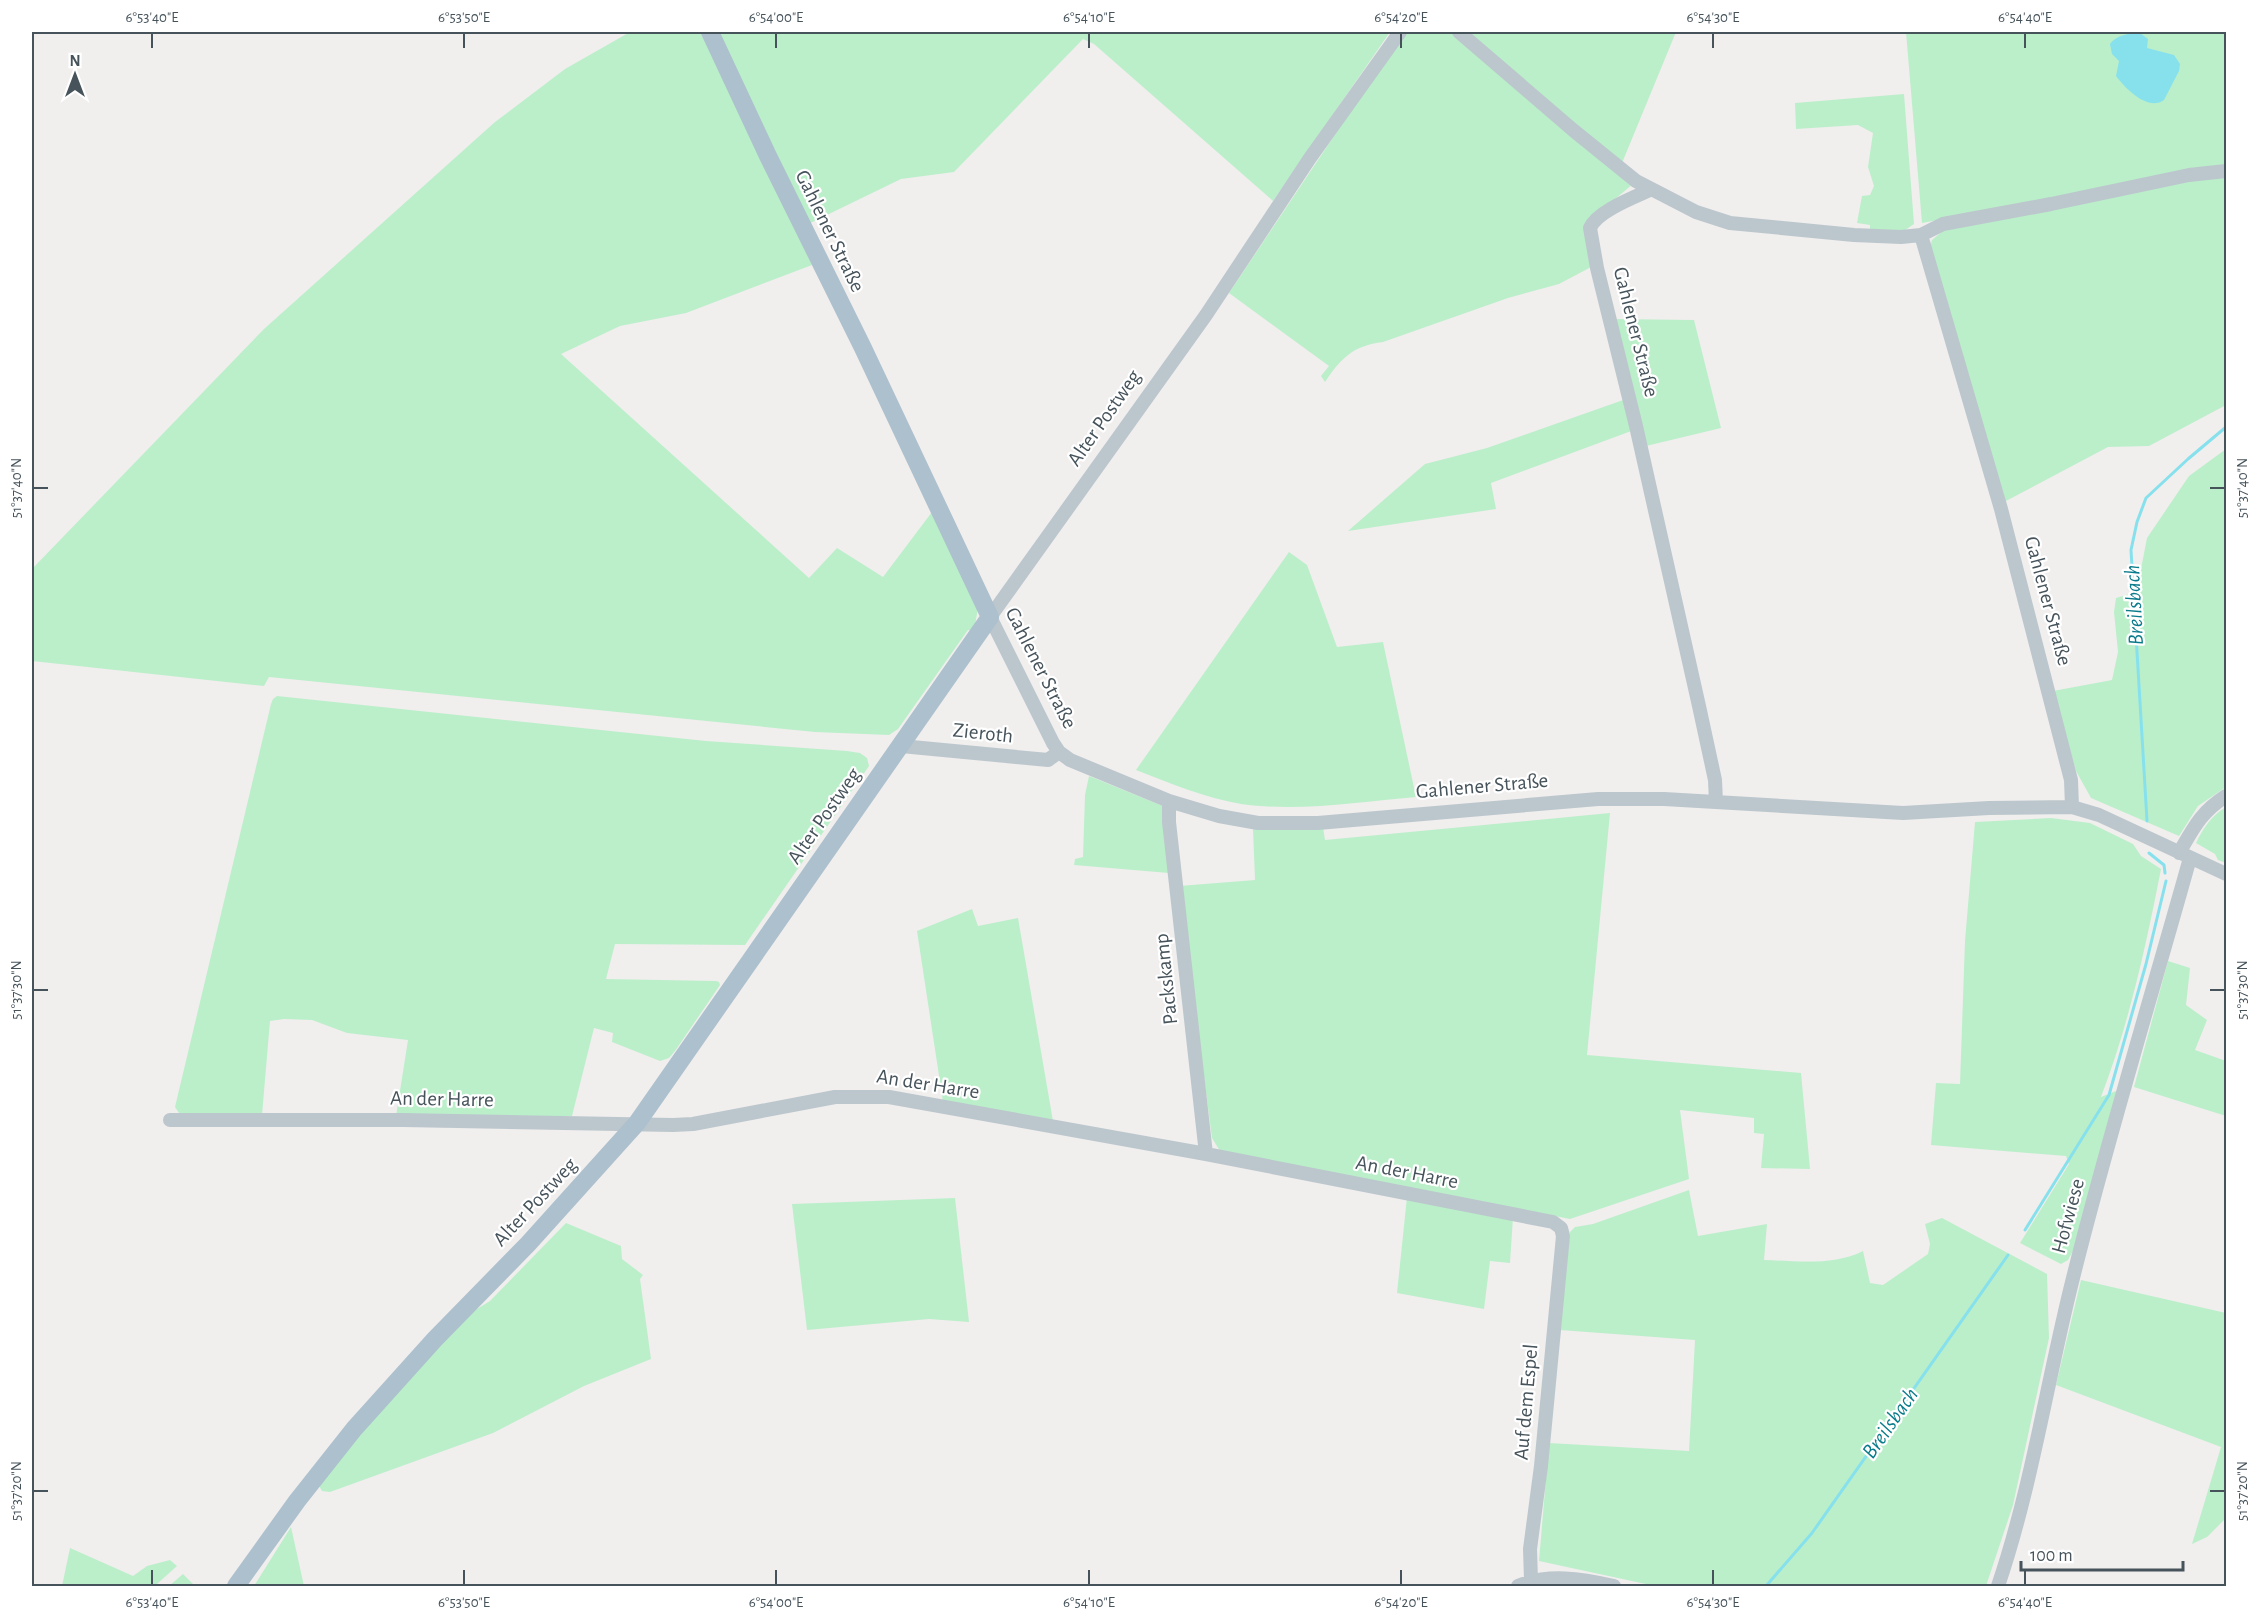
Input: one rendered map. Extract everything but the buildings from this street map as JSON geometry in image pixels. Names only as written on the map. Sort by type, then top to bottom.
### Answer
[{"type":"main road","name":"Gahlener Straße","points":[[710,32],[990,617]]},
{"type":"main road","name":"Alter Postweg","points":[[236,1587],[297,1501],[354,1429],[435,1339],[528,1244],[637,1123],[990,617]]},
{"type":"street","name":"Alter Postweg","points":[[990,617],[1206,315],[1310,158],[1400,32]]},
{"type":"street","points":[[1459,32],[1615,165],[1652,189],[1696,212],[1730,223],[1854,235],[1901,237],[1921,235],[1943,224],[2189,175],[2226,171]]},
{"type":"street","name":"Gahlener Straße","points":[[1652,189],[1594,219],[1590,228],[1597,268],[1636,426],[1699,706],[1715,780],[1716,802]]},
{"type":"street","name":"Gahlener Straße","points":[[1921,235],[2001,510],[2071,780],[2072,807]]},
{"type":"street","name":"Gahlener Straße","points":[[990,617],[1059,752],[1070,760],[1169,801],[1218,816],[1258,823],[1318,823],[1598,799],[1664,799],[1903,813],[1989,808],[2072,807],[2099,815],[2226,874]]},
{"type":"street","name":"Zieroth","points":[[901,746],[1048,760],[1059,752]]},
{"type":"street","name":"Hofwiese","points":[[1998,1587],[2026,1492],[2075,1268],[2193,827],[2210,806],[2226,796]]},
{"type":"street","name":"Packskamp","points":[[1169,801],[1169,822],[1206,1154]]},
{"type":"street","name":"An der Harre","points":[[171,1120],[693,1124],[835,1097],[889,1097],[1206,1154],[1553,1222],[1562,1228]]},
{"type":"street","name":"Auf dem Espel","points":[[1531,1580],[1530,1549],[1543,1454],[1562,1228]]},
{"type":"street","points":[[1518,1587],[1531,1580],[1561,1578],[1614,1587]]},
{"type":"green space","points":[[630,32],[1390,32],[1273,201],[1094,44],[1083,39],[954,172],[901,179],[796,230],[812,265],[686,313],[620,326],[561,354],[809,578],[837,548],[883,577],[932,512],[978,608],[974,631],[968,630],[898,729],[889,735],[815,732],[269,677],[264,686],[32,661],[32,569],[264,329],[495,122],[565,69]]},
{"type":"green space","points":[[1408,32],[1451,32],[1569,135],[1633,184],[1586,223],[1593,266],[1559,284],[1508,298],[1383,342],[1364,346],[1343,359],[1325,382],[1321,376],[1329,366],[1229,293],[1401,36]]},
{"type":"green space","points":[[1464,32],[1676,32],[1622,163]]},
{"type":"green space","points":[[1906,32],[2226,32],[2226,167],[1922,223]]},
{"type":"green space","points":[[1904,94],[1914,224],[1901,233],[1870,233],[1870,225],[1857,223],[1862,196],[1870,195],[1874,186],[1868,167],[1873,133],[1858,125],[1796,129],[1795,103]]},
{"type":"green space","points":[[2205,177],[2226,177],[2226,405],[2149,446],[2108,447],[2004,502],[1930,247],[1932,240],[1945,229]]},
{"type":"green space","points":[[1614,319],[1694,320],[1721,428],[1646,446]]},
{"type":"green space","points":[[1626,399],[1634,430],[1491,483],[1496,509],[1348,531],[1425,464],[1487,448]]},
{"type":"green space","points":[[2226,449],[2226,787],[2198,806],[2179,836],[2091,798],[2076,771],[2053,691],[2112,680],[2118,652],[2114,612],[2116,598],[2136,592],[2135,575],[2141,569],[2147,538],[2189,476]]},
{"type":"green space","points":[[1289,552],[1307,565],[1337,647],[1383,642],[1416,797],[1285,807],[1241,804],[1188,790],[1136,770]]},
{"type":"green space","points":[[277,696],[706,741],[847,751],[860,753],[867,758],[869,766],[745,945],[615,944],[606,979],[716,981],[720,985],[669,1058],[660,1061],[612,1042],[613,1033],[594,1028],[572,1116],[396,1116],[408,1040],[347,1033],[312,1020],[284,1019],[270,1021],[262,1115],[179,1113],[175,1107],[271,704]]},
{"type":"green space","points":[[1089,776],[1163,806],[1169,873],[1074,865],[1075,859],[1083,857],[1085,795]]},
{"type":"green space","points":[[2226,807],[2226,863],[2218,860],[2215,854],[2196,843],[2208,822]]},
{"type":"green space","points":[[1610,813],[1587,1055],[1801,1073],[1810,1169],[1761,1168],[1764,1134],[1754,1133],[1754,1118],[1680,1110],[1689,1179],[1570,1219],[1220,1151],[1212,1138],[1179,886],[1255,880],[1253,829],[1295,830],[1323,827],[1325,840]]},
{"type":"green space","points":[[2051,818],[2090,823],[2133,844],[2141,856],[2161,869],[2136,984],[2101,1097],[2121,1089],[2073,1251],[2068,1260],[2061,1264],[2020,1243],[2069,1164],[2066,1156],[1931,1145],[1936,1083],[1960,1084],[1965,941],[1975,822]]},
{"type":"green space","points":[[972,909],[978,926],[1018,918],[1053,1121],[943,1102],[917,931]]},
{"type":"green space","points":[[2168,961],[2190,968],[2186,1005],[2207,1020],[2195,1050],[2226,1061],[2226,1116],[2134,1087]]},
{"type":"green space","points":[[1689,1190],[1698,1236],[1767,1224],[1764,1260],[1827,1261],[1852,1256],[1863,1251],[1870,1283],[1883,1285],[1928,1254],[1930,1244],[1925,1224],[1942,1218],[2047,1274],[2049,1338],[2013,1505],[1986,1586],[1655,1586],[1539,1561],[1549,1443],[1689,1451],[1695,1340],[1560,1330],[1570,1232],[1575,1227],[1593,1224]]},
{"type":"green space","points":[[1407,1197],[1513,1217],[1510,1263],[1490,1261],[1484,1309],[1397,1293]]},
{"type":"green space","points":[[955,1198],[969,1322],[929,1319],[807,1330],[792,1204]]},
{"type":"green space","points":[[566,1223],[621,1246],[622,1259],[643,1275],[640,1279],[651,1359],[584,1386],[493,1433],[330,1492],[322,1491],[318,1481],[418,1367],[472,1312],[490,1301]]},
{"type":"green space","points":[[2081,1280],[2226,1313],[2226,1518],[2207,1537],[2192,1544],[2221,1447],[2056,1385]]},
{"type":"green space","points":[[291,1527],[304,1586],[254,1586]]},
{"type":"green space","points":[[70,1548],[133,1576],[147,1566],[170,1560],[177,1566],[157,1584],[62,1586]]},
{"type":"green space","points":[[183,1574],[195,1586],[169,1586]]},
{"type":"water","points":[[2140,33],[2148,39],[2147,48],[2174,55],[2180,64],[2179,71],[2164,100],[2158,103],[2144,101],[2137,97],[2116,76],[2119,61],[2112,54],[2110,44],[2119,37]]},
{"type":"waterway","name":"Breilsbach","points":[[2147,821],[2131,550],[2137,522],[2146,498],[2226,427]]},
{"type":"waterway","name":"Breilsbach","points":[[2149,853],[2164,865],[2165,873]]},
{"type":"waterway","name":"Breilsbach","points":[[2025,1230],[2109,1095],[2146,964],[2166,881]]},
{"type":"waterway","name":"Breilsbach","points":[[1766,1586],[1812,1533],[2008,1255]]}]
